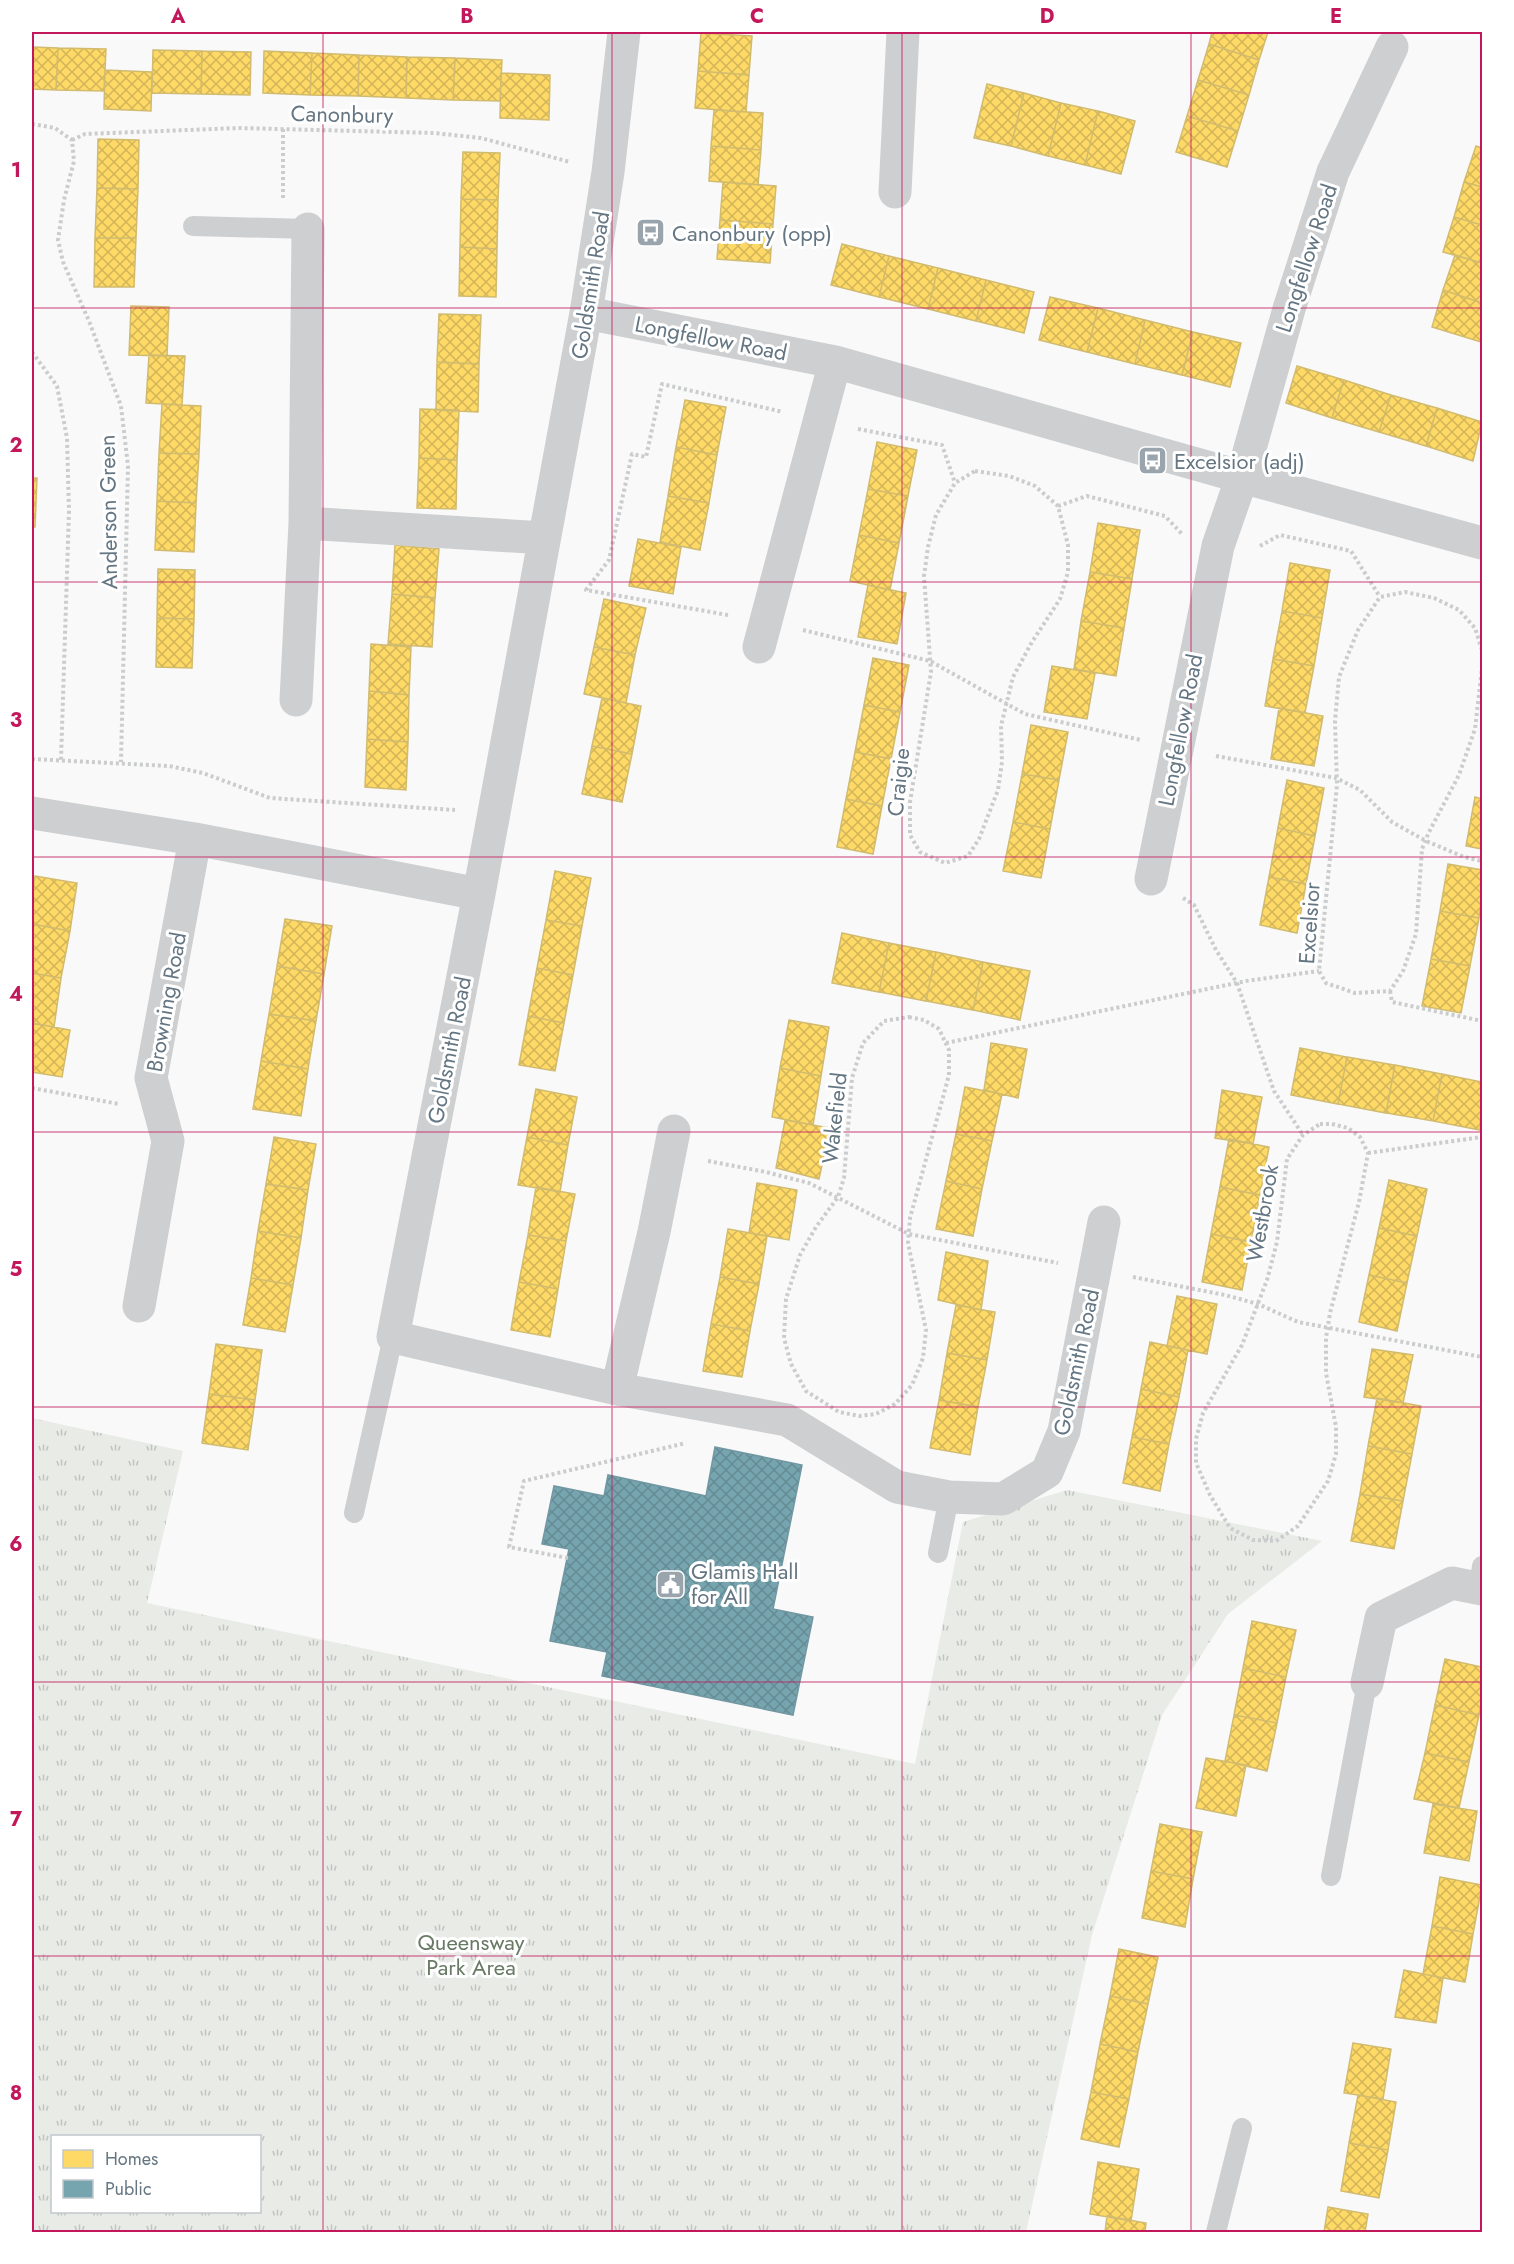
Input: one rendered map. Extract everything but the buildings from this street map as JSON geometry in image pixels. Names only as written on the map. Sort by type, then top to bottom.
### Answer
[{"type":"street","name":"Goldsmith Road","points":[[624,32],[608,172],[586,313],[479,894],[393,1337],[616,1389],[787,1420],[897,1487],[949,1497],[1003,1499],[1047,1472],[1064,1431],[1104,1222]]},
{"type":"street","points":[[895,192],[903,32]]},
{"type":"street","name":"Longfellow Road","points":[[1151,879],[1218,546],[1242,477],[1289,309],[1333,172],[1392,47]]},
{"type":"street","points":[[295,229],[305,524],[296,700]]},
{"type":"street","name":"Longfellow Road","points":[[586,313],[836,362],[1482,543]]},
{"type":"street","points":[[763,634],[836,362]]},
{"type":"street","points":[[305,524],[544,538]]},
{"type":"street","points":[[32,813],[195,839],[479,894]]},
{"type":"street","name":"Browning Road","points":[[139,1306],[168,1141],[151,1078],[195,839]]},
{"type":"street","points":[[616,1389],[654,1232],[674,1131]]},
{"type":"street","points":[[1367,1683],[1381,1618],[1452,1582],[1481,1581]]},
{"type":"lane","points":[[193,226],[295,229]]},
{"type":"lane","points":[[354,1513],[393,1337]]},
{"type":"lane","points":[[938,1552],[949,1497]]},
{"type":"lane","points":[[1331,1876],[1367,1683]]},
{"type":"lane","points":[[1216,2232],[1242,2128]]},
{"type":"path","points":[[32,124],[55,128],[72,140]]},
{"type":"path","name":"Canonbury","points":[[72,140],[85,134],[239,128],[434,133],[481,138],[608,172]]},
{"type":"path","points":[[283,129],[295,229]]},
{"type":"path","name":"Anderson Green","points":[[72,140],[74,161],[64,200],[58,240],[63,262],[89,321],[121,406],[128,466],[121,762]]},
{"type":"path","name":"Anderson Green","points":[[32,352],[57,386],[67,438],[69,511],[60,760]]},
{"type":"path","points":[[1482,650],[1474,628],[1460,610],[1434,598],[1406,592],[1380,597],[1351,551],[1280,535],[1249,552],[1218,546],[1181,534],[1166,516],[1087,496],[1058,506],[1035,486],[1009,476],[975,471],[955,483],[942,445],[820,421],[662,384],[646,457],[632,454],[609,560],[586,590],[763,634],[930,661],[1025,714],[1176,748],[1336,778],[1360,790],[1392,822],[1426,841],[1464,857],[1482,861]]},
{"type":"path","name":"Craigie","points":[[955,483],[936,515],[928,547],[924,576],[931,672],[910,802],[910,835],[920,852],[945,863],[968,856],[979,839],[998,790],[1002,762],[1001,726],[1013,677],[1060,599],[1068,572],[1068,545],[1058,506]]},
{"type":"path","name":"Excelsior","points":[[1380,597],[1358,630],[1340,677],[1335,721],[1336,778],[1319,971],[1326,983],[1355,993],[1390,991]]},
{"type":"path","points":[[1482,668],[1475,729],[1459,775],[1422,849],[1416,934],[1403,971],[1390,991],[1392,1002],[1482,1021]]},
{"type":"path","points":[[32,759],[169,766],[203,773],[270,798],[494,813]]},
{"type":"path","points":[[1151,879],[1194,905],[1216,950],[1237,983],[1274,1091],[1303,1136],[1320,1124],[1348,1128],[1360,1137],[1368,1153],[1482,1137]]},
{"type":"path","points":[[946,1043],[1237,983],[1319,971]]},
{"type":"path","name":"Wakefield","points":[[909,1017],[924,1020],[939,1029],[946,1043],[949,1050],[949,1075],[910,1218],[908,1243],[927,1330],[922,1358],[912,1385],[895,1404],[876,1414],[859,1416],[839,1412],[806,1391],[791,1364],[784,1338],[786,1299],[800,1255],[816,1227],[838,1197],[844,1178],[852,1078],[863,1043],[884,1021],[909,1017]]},
{"type":"path","points":[[32,1088],[160,1111]]},
{"type":"path","name":"Westbrook","points":[[1303,1136],[1287,1159],[1277,1242],[1267,1280],[1242,1345],[1203,1413],[1196,1439],[1196,1463],[1210,1495],[1230,1528],[1253,1539],[1276,1541],[1289,1534],[1298,1527],[1328,1481],[1336,1454],[1336,1426],[1326,1373],[1326,1338],[1330,1312],[1359,1202],[1368,1153]]},
{"type":"path","points":[[568,1558],[509,1547],[524,1481],[691,1441]]},
{"type":"green space","name":"Queensway Park Area","points":[[32,1418],[183,1451],[147,1603],[915,1764],[963,1522],[1067,1490],[1322,1541],[1228,1614],[1162,1715],[1092,1935],[1026,2232],[32,2232]]},
{"type":"place","name":"Canonbury (opp)","points":[[651,233]]},
{"type":"place","name":"Excelsior (adj)","points":[[1153,461]]},
{"type":"place","name":"Glamis Hall for All","points":[[670,1584]]}]
